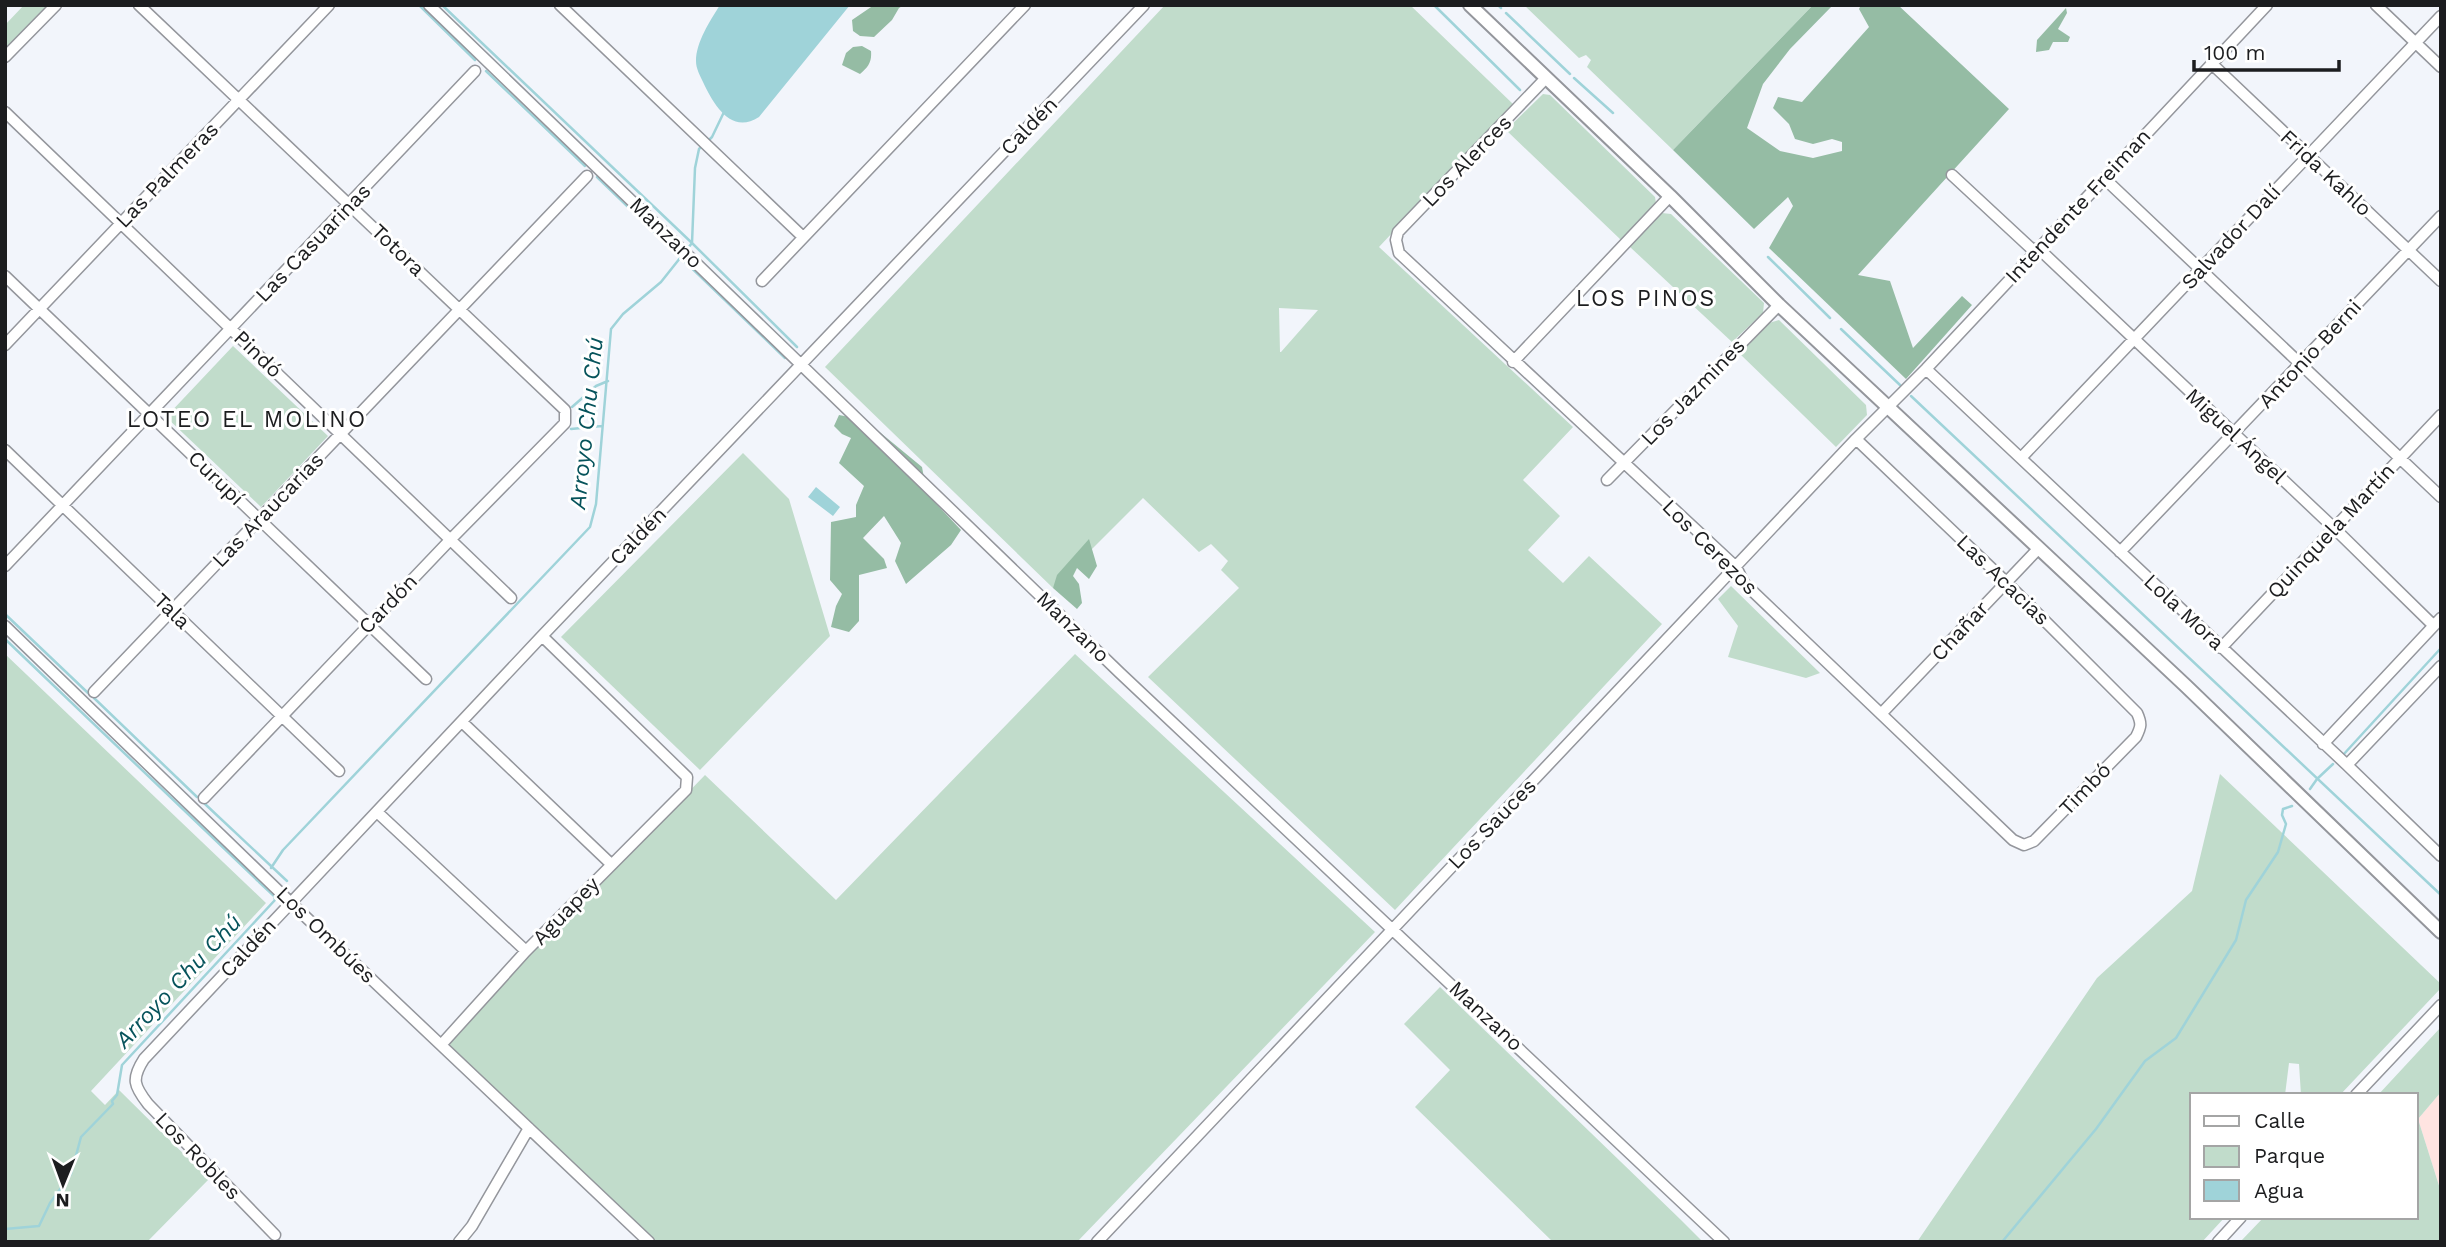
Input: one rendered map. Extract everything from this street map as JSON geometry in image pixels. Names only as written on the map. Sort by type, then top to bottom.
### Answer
[{"type":"main road","points":[[1470,5],[1779,304],[2441,932]]},
{"type":"street","points":[[5,57],[56,5]]},
{"type":"street","name":"Totora","points":[[139,5],[565,410]]},
{"type":"street","name":"Las Palmeras","points":[[5,345],[329,5]]},
{"type":"street","name":"Manzano","points":[[429,5],[1120,673],[1724,1242]]},
{"type":"street","points":[[762,281],[1025,5]]},
{"type":"street","name":"Caldén","points":[[136,1070],[542,636],[1144,5]]},
{"type":"street","name":"Intendente Freiman","points":[[1888,406],[1926,369],[2267,5]]},
{"type":"street","points":[[2376,5],[2441,67]]},
{"type":"street","points":[[565,7],[803,237]]},
{"type":"street","name":"Salvador Dalí","points":[[2021,458],[2441,16]]},
{"type":"street","name":"Frida Kahlo","points":[[2212,64],[2441,281]]},
{"type":"street","name":"Las Casuarinas","points":[[5,566],[475,71]]},
{"type":"street","name":"Los Alerces","points":[[1397,247],[1398,232],[1546,78]]},
{"type":"street","name":"Pindó","points":[[5,112],[511,598]]},
{"type":"street","name":"Miguel Ángel","points":[[1952,175],[2134,339],[2437,622]]},
{"type":"street","name":"Las Araucarias","points":[[94,692],[587,176]]},
{"type":"street","points":[[2105,179],[2441,497]]},
{"type":"street","points":[[1513,362],[1670,196]]},
{"type":"street","name":"Antonio Berni","points":[[2120,552],[2441,216]]},
{"type":"street","name":"Los Cerezos","points":[[1397,247],[1404,258],[1513,362],[1735,567],[1744,583],[2013,840],[2024,845]]},
{"type":"street","name":"Curupí","points":[[5,276],[426,680]]},
{"type":"street","name":"Los Jazmines","points":[[1607,480],[1779,304]]},
{"type":"street","name":"Lola Mora","points":[[1926,369],[2441,856]]},
{"type":"street","name":"Los Sauces","points":[[1097,1242],[1888,406]]},
{"type":"street","name":"Cardón","points":[[204,798],[450,539],[565,423],[565,410]]},
{"type":"street","name":"Quinquela Martín","points":[[2221,648],[2441,415]]},
{"type":"street","name":"Las Acacias","points":[[1856,439],[2006,582],[2137,713],[2142,727]]},
{"type":"street","name":"Tala","points":[[5,450],[339,771]]},
{"type":"street","name":"Chañar","points":[[1881,714],[2039,548]]},
{"type":"street","points":[[2323,744],[2437,622]]},
{"type":"street","name":"Los Ombúes","points":[[5,626],[291,903],[649,1242]]},
{"type":"street","name":"Aguapey","points":[[441,1045],[526,951],[686,790],[687,777],[542,636]]},
{"type":"street","points":[[2347,765],[2441,666]]},
{"type":"street","points":[[463,722],[611,864]]},
{"type":"street","name":"Timbó","points":[[2024,845],[2034,841],[2136,737],[2142,727]]},
{"type":"street","points":[[377,812],[526,951]]},
{"type":"street","points":[[2358,1093],[2441,1005]]},
{"type":"street","name":"Los Robles","points":[[136,1070],[135,1085],[148,1104],[275,1235]]},
{"type":"street","points":[[460,1242],[529,1128]]},
{"type":"street","points":[[2218,1242],[2239,1219]]},
{"type":"shaded area","points":[[2441,1092],[2441,1192],[2418,1119]]},
{"type":"green space","points":[[24,5],[48,5],[5,50],[5,25]]},
{"type":"green space","points":[[874,5],[904,5],[874,37],[860,36],[853,31],[852,20]]},
{"type":"green space","points":[[1165,5],[1410,5],[1513,104],[1379,247],[1573,427],[1523,480],[1560,516],[1528,550],[1563,583],[1589,556],[1662,624],[1395,910],[1148,677],[1239,588],[1221,570],[1228,561],[1211,544],[1199,552],[1143,498],[1053,588],[825,367]],"holes":[[[1279,308],[1318,310],[1281,352],[1280,352]]]},
{"type":"green space","points":[[1524,5],[1813,5],[1673,150],[1587,67],[1591,60],[1586,55],[1579,58]]},
{"type":"green space","points":[[1813,5],[1833,5],[1790,49],[1763,84],[1747,128],[1780,151],[1813,158],[1842,151],[1842,142],[1832,139],[1813,144],[1795,139],[1789,124],[1773,108],[1778,97],[1802,102],[1869,27],[1859,9],[1861,5],[1898,5],[2009,109],[1858,275],[1890,281],[1913,348],[1962,296],[1972,305],[1906,379],[1769,248],[1793,206],[1788,197],[1754,229],[1673,150]]},
{"type":"green space","points":[[2066,8],[2067,13],[2058,29],[2070,37],[2068,42],[2053,42],[2049,50],[2036,52],[2037,40]]},
{"type":"green space","points":[[862,46],[871,51],[871,55],[869,64],[860,74],[842,65],[846,53],[853,47]]},
{"type":"green space","points":[[1543,94],[1550,95],[1655,197],[1656,203],[1621,240],[1506,130]]},
{"type":"green space","points":[[1662,213],[1671,214],[1764,303],[1763,313],[1732,342],[1630,247]]},
{"type":"green space","points":[[1779,320],[1866,405],[1867,415],[1836,447],[1740,354],[1769,323]]},
{"type":"green space","points":[[233,346],[328,436],[261,507],[166,417]]},
{"type":"green space","points":[[839,415],[865,420],[922,467],[927,494],[961,530],[951,545],[906,584],[895,561],[901,543],[884,516],[863,538],[884,559],[887,568],[859,575],[859,621],[849,632],[831,627],[842,594],[830,580],[831,522],[856,517],[856,505],[864,486],[839,463],[851,438],[834,426]]},
{"type":"green space","points":[[743,453],[789,499],[830,636],[700,770],[561,637]]},
{"type":"green space","points":[[1089,539],[1097,566],[1089,579],[1077,568],[1073,576],[1079,584],[1082,603],[1077,609],[1053,588],[1057,575]]},
{"type":"green space","points":[[1731,586],[1820,673],[1806,678],[1728,657],[1738,626],[1718,599]]},
{"type":"green space","points":[[5,654],[266,903],[91,1091],[105,1105],[119,1090],[209,1179],[147,1242],[5,1242]]},
{"type":"green space","points":[[1075,654],[1375,932],[1077,1242],[656,1242],[446,1042],[705,775],[836,900]]},
{"type":"green space","points":[[2220,774],[2441,984],[2441,988],[2342,1093],[2301,1093],[2299,1064],[2289,1063],[2285,1093],[2190,1093],[2190,1219],[2223,1219],[2202,1242],[1917,1242],[2097,978],[2192,891]]},
{"type":"green space","points":[[1440,987],[1703,1242],[1553,1242],[1415,1107],[1450,1070],[1404,1024]]},
{"type":"green space","points":[[2441,1027],[2441,1092],[2418,1119],[2418,1093],[2380,1093]]},
{"type":"green space","points":[[2418,1119],[2441,1192],[2441,1242],[2240,1242],[2262,1219],[2418,1219]]},
{"type":"water","points":[[720,5],[850,5],[759,117],[749,122],[740,122],[732,120],[718,108],[707,91],[696,64],[701,39]]},
{"type":"water","points":[[816,487],[840,507],[833,516],[808,497]]},
{"type":"waterway","points":[[419,5],[475,60]]},
{"type":"waterway","points":[[442,5],[797,347]]},
{"type":"waterway","points":[[1434,5],[1520,90]]},
{"type":"waterway","points":[[1498,5],[1501,8]]},
{"type":"waterway","points":[[1506,13],[1570,74]]},
{"type":"waterway","points":[[486,71],[585,166]]},
{"type":"waterway","points":[[1574,78],[1613,113]]},
{"type":"waterway","name":"Arroyo Chu Chú","points":[[707,142],[724,112]]},
{"type":"waterway","name":"Arroyo Chu Chú","points":[[271,868],[283,850],[590,527],[596,504],[611,329],[623,314],[661,282],[692,243],[695,168],[702,146]]},
{"type":"waterway","points":[[597,177],[785,358]]},
{"type":"waterway","points":[[1768,257],[1830,318]]},
{"type":"waterway","points":[[1841,329],[1900,385]]},
{"type":"waterway","points":[[572,407],[596,386],[608,381]]},
{"type":"waterway","points":[[1911,396],[2441,895]]},
{"type":"waterway","points":[[571,429],[602,426]]},
{"type":"waterway","points":[[5,614],[88,693]]},
{"type":"waterway","points":[[5,639],[258,881]]},
{"type":"waterway","name":"Arroyo Chu Chú","points":[[2343,755],[2441,648]]},
{"type":"waterway","points":[[94,698],[197,797]]},
{"type":"waterway","name":"Arroyo Chu Chú","points":[[2310,789],[2333,764]]},
{"type":"waterway","points":[[205,804],[287,881]]},
{"type":"waterway","name":"Arroyo Chu Chú","points":[[2002,1242],[2096,1129],[2145,1061],[2176,1038],[2236,940],[2246,900],[2278,852],[2286,824],[2282,815],[2283,809],[2292,806]]},
{"type":"waterway","name":"Arroyo Chu Chú","points":[[5,1229],[39,1226],[50,1203],[71,1174],[81,1137],[113,1104],[122,1065],[275,900],[260,880]]},
{"type":"district","name":"LOS PINOS","points":[[1646,298]]},
{"type":"district","name":"LOTEO EL MOLINO","points":[[247,419]]}]
